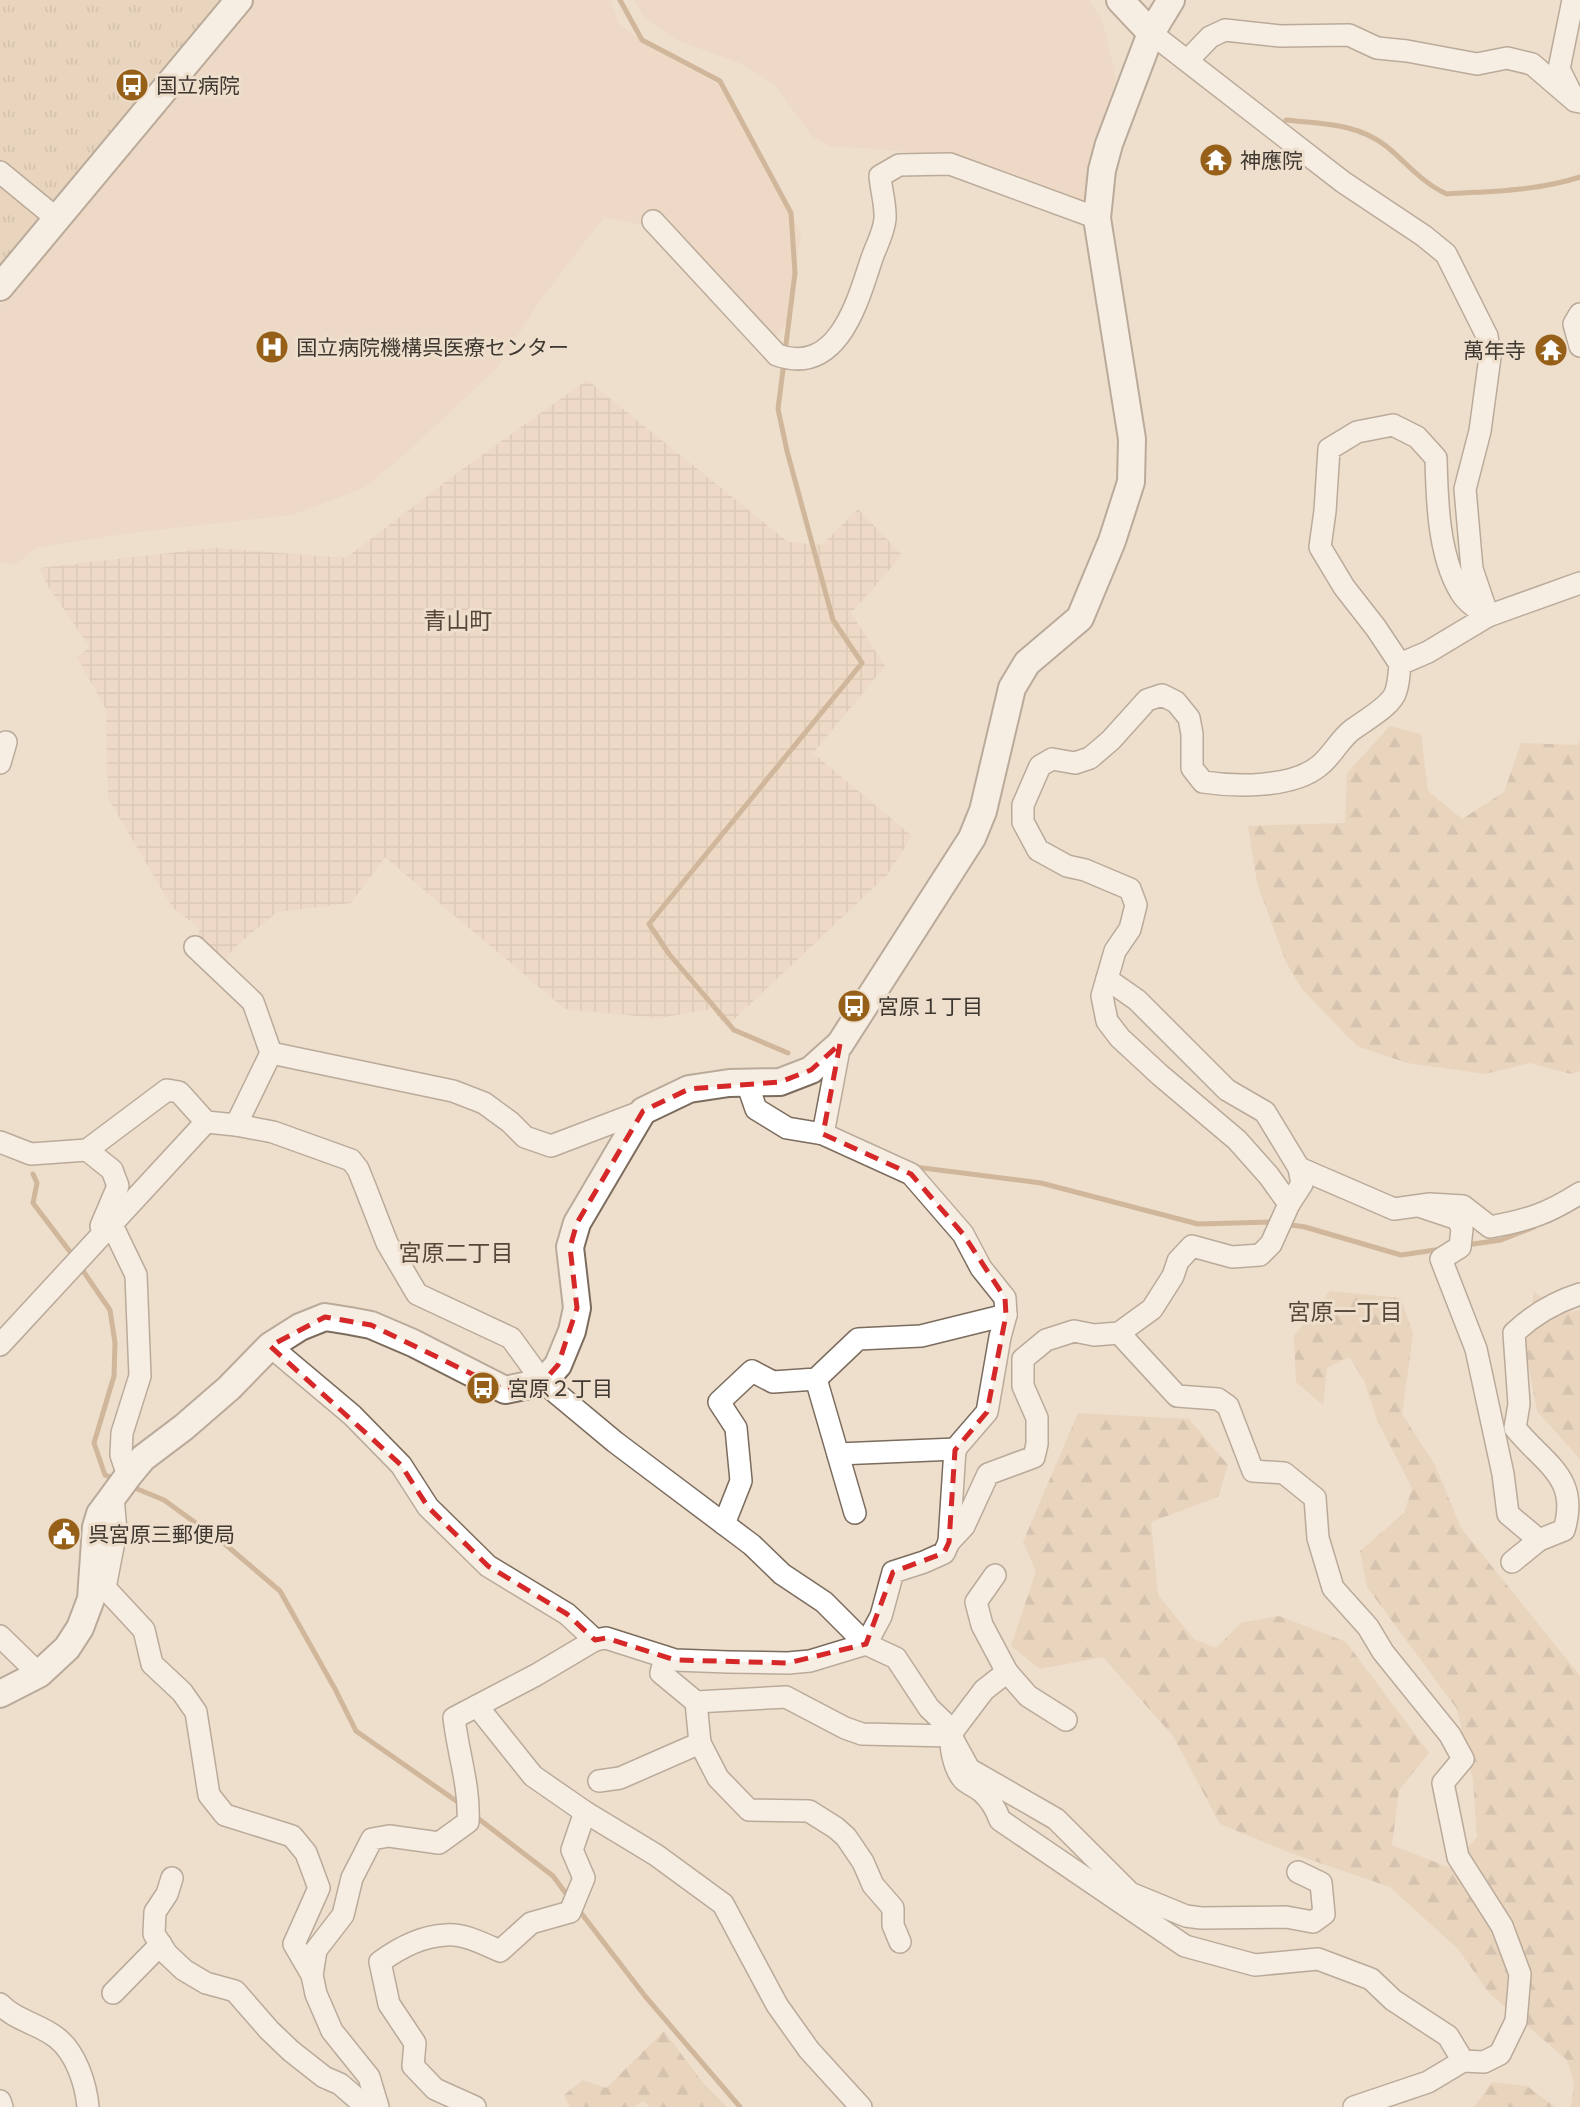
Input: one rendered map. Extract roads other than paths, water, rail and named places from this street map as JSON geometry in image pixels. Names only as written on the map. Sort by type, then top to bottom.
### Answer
[{"type":"street","points":[[0,287],[239,0]]},
{"type":"street","points":[[1120,0],[1151,33],[1343,182],[1424,236],[1446,254],[1487,336],[1490,357],[1480,431],[1465,489],[1472,569],[1488,616]]},
{"type":"street","points":[[271,1053],[453,1091],[484,1102],[525,1137],[551,1146],[643,1111],[689,1089],[780,1082],[811,1070],[840,1044],[972,838],[983,811],[1012,688],[1027,663],[1080,618],[1112,541],[1131,482],[1132,439],[1097,218],[1102,170],[1109,144],[1151,33],[1171,0]]},
{"type":"street","points":[[1573,0],[1559,69],[1578,101]]},
{"type":"street","points":[[1188,60],[1210,37],[1225,30],[1280,36],[1349,35],[1377,48],[1477,64],[1507,58],[1532,64],[1578,101]]},
{"type":"street","points":[[653,220],[776,355],[809,358],[835,342],[856,309],[885,220],[880,176],[899,165],[950,164],[1097,218]]},
{"type":"street","points":[[0,172],[56,218]]},
{"type":"street","points":[[1580,314],[1574,324],[1580,346]]},
{"type":"street","points":[[1289,1204],[1269,1176],[1237,1140],[1120,1038],[1107,1021],[1102,996],[1115,951],[1130,929],[1136,905],[1130,889],[1085,870],[1068,866],[1038,850],[1023,822],[1023,806],[1040,766],[1052,760],[1075,763],[1090,758],[1111,740],[1147,700],[1162,695],[1176,702],[1189,718],[1192,768],[1203,782],[1228,786],[1286,780],[1306,775],[1322,764],[1351,730],[1371,718],[1396,694],[1400,664],[1376,628],[1343,587],[1320,547],[1329,449],[1357,432],[1393,425],[1417,437],[1436,458],[1437,512],[1451,571],[1460,593],[1488,616]]},
{"type":"street","points":[[1400,664],[1428,652],[1488,616],[1580,583]]},
{"type":"street","points":[[0,763],[6,742]]},
{"type":"street","points":[[195,947],[253,1002],[271,1053],[236,1125]]},
{"type":"street","points":[[312,1975],[316,1950],[342,1915],[352,1878],[372,1839],[389,1836],[439,1843],[468,1822],[469,1798],[457,1750],[454,1718],[596,1640],[606,1638],[675,1660],[788,1663],[810,1661],[866,1644],[881,1616],[893,1572],[944,1553],[949,1542],[964,1526],[988,1474],[1034,1457],[1037,1418],[1023,1385],[1023,1359],[1046,1340],[1074,1331],[1094,1335],[1119,1334],[1152,1309],[1173,1276],[1178,1261],[1192,1246],[1231,1257],[1260,1255],[1271,1244],[1301,1184],[1299,1168],[1265,1112],[1227,1090],[1138,1000],[1107,979]]},
{"type":"street","points":[[823,1134],[840,1044]]},
{"type":"street","points":[[747,1083],[757,1109],[787,1128],[823,1134],[911,1174],[963,1234],[981,1268],[1005,1298],[1006,1314],[987,1412],[956,1449],[949,1542]]},
{"type":"street","points":[[0,1142],[31,1154],[87,1150],[167,1090],[179,1092],[206,1122],[273,1132],[351,1160],[366,1189],[387,1243],[417,1294],[511,1338],[543,1381],[615,1442],[752,1545],[782,1574],[824,1602],[866,1644],[896,1658],[929,1708],[952,1733],[969,1769],[1056,1819],[1130,1893],[1186,1916],[1286,1917],[1313,1922],[1324,1914],[1321,1883],[1298,1872]]},
{"type":"street","points":[[0,1695],[39,1674],[67,1648],[80,1628],[91,1599],[96,1527],[100,1514],[143,1458],[229,1388],[270,1346],[300,1327],[325,1317],[371,1325],[413,1343],[505,1390],[543,1381],[558,1364],[572,1331],[577,1308],[570,1247],[577,1223],[643,1111]]},
{"type":"street","points":[[0,1345],[206,1122]]},
{"type":"street","points":[[87,1150],[112,1170],[118,1186],[94,1241]]},
{"type":"street","points":[[1299,1168],[1394,1209],[1430,1204],[1464,1206],[1490,1227],[1552,1211],[1580,1193]]},
{"type":"street","points":[[1422,1207],[1458,1219],[1462,1229],[1460,1247],[1441,1259],[1476,1349],[1498,1449],[1508,1514],[1539,1540]]},
{"type":"street","points":[[111,1223],[136,1275],[141,1376],[122,1433],[116,1531],[105,1588],[144,1630],[152,1664],[182,1692],[196,1712],[209,1795],[225,1815],[292,1836],[306,1853],[319,1888],[294,1944],[312,1975],[316,1994],[332,2031],[369,2077],[377,2106],[362,2103],[340,2084],[324,2077],[291,2051],[268,2030],[235,1992],[206,1983],[184,1970],[167,1954],[154,1934],[155,1912],[167,1894],[172,1878]]},
{"type":"street","points":[[1512,1562],[1539,1540],[1564,1531],[1573,1515],[1575,1491],[1557,1467],[1515,1428],[1519,1404],[1514,1333],[1532,1317],[1566,1298],[1580,1294]]},
{"type":"street","points":[[723,1524],[741,1481],[736,1427],[719,1402],[752,1371],[774,1382],[816,1379],[858,1339],[920,1336],[1006,1314]]},
{"type":"street","points":[[1119,1334],[1177,1396],[1218,1399],[1228,1406],[1252,1471],[1284,1473],[1315,1498],[1318,1538],[1333,1588],[1368,1627],[1383,1652],[1450,1735],[1463,1759],[1443,1783],[1458,1857],[1502,1926],[1520,1974],[1517,2021],[1500,2054],[1485,2062],[1463,2061],[1428,2082],[1354,2107]]},
{"type":"street","points":[[270,1346],[352,1415],[401,1465],[428,1507],[488,1566],[567,1614],[596,1640]]},
{"type":"street","points":[[816,1379],[855,1513]]},
{"type":"street","points":[[838,1454],[956,1449]]},
{"type":"street","points":[[995,1575],[976,1602],[982,1625],[1007,1672],[1028,1696],[1066,1720]]},
{"type":"street","points":[[0,1636],[39,1674]]},
{"type":"street","points":[[665,1657],[661,1673],[696,1702],[786,1697],[862,1734],[952,1733]]},
{"type":"street","points":[[1007,1672],[984,1690],[952,1733],[954,1759],[963,1778],[989,1799],[1000,1820],[1175,1941],[1255,1965],[1318,1959],[1371,1979],[1394,2000],[1448,2036],[1463,2061]]},
{"type":"street","points":[[696,1702],[700,1743],[719,1778],[749,1810],[809,1811],[846,1837],[863,1862],[873,1885],[893,1908],[893,1925],[900,1942]]},
{"type":"street","points":[[477,1706],[533,1776],[666,1862],[723,1904],[778,2005],[809,2050],[860,2107]]},
{"type":"street","points":[[599,1781],[620,1778],[700,1743]]},
{"type":"street","points":[[475,2107],[435,2089],[413,2066],[415,2043],[389,2004],[380,1962],[400,1946],[447,1934],[477,1941],[500,1951],[531,1923],[570,1912],[584,1878],[572,1850],[585,1812]]},
{"type":"street","points":[[113,1993],[160,1944]]},
{"type":"street","points":[[3,2014],[57,2038],[75,2060],[87,2095],[88,2107]]},
{"type":"street","points":[[0,2101],[2,2107]]},
{"type":"waterway","points":[[620,0],[642,40],[720,81],[791,213],[795,273],[785,352]]},
{"type":"waterway","points":[[1286,120],[1338,126],[1375,138],[1422,179],[1447,194],[1531,188],[1580,177]]},
{"type":"waterway","points":[[784,362],[778,409],[787,451],[833,620],[862,663],[649,924],[669,954],[734,1030],[788,1053]]},
{"type":"waterway","points":[[915,1167],[1041,1183],[1198,1224],[1275,1222]]},
{"type":"waterway","points":[[33,1174],[37,1183],[33,1203],[74,1257]]},
{"type":"waterway","points":[[1285,1224],[1305,1227],[1401,1255],[1442,1249]]},
{"type":"waterway","points":[[1466,1245],[1501,1240],[1534,1227]]},
{"type":"waterway","points":[[79,1265],[110,1310],[115,1343],[114,1376],[94,1443],[105,1475],[115,1479]]},
{"type":"waterway","points":[[130,1486],[164,1500],[226,1545],[280,1591],[356,1731],[462,1805]]},
{"type":"waterway","points":[[475,1816],[553,1876],[570,1899]]},
{"type":"waterway","points":[[578,1909],[645,1996],[740,2107]]},
{"type":"place","name":"国立病院","points":[[132,85]]},
{"type":"place","name":"神應院","points":[[1216,160]]},
{"type":"place","name":"国立病院機構呉医療センター","points":[[272,347]]},
{"type":"place","name":"萬年寺","points":[[1551,350]]},
{"type":"place","name":"宮原１丁目","points":[[854,1006]]},
{"type":"place","name":"宮原２丁目","points":[[483,1388]]},
{"type":"place","name":"呉宮原三郵便局","points":[[64,1534]]},
{"type":"district","name":"青山町","points":[[458,620]]},
{"type":"district","name":"宮原二丁目","points":[[456,1252]]},
{"type":"district","name":"宮原一丁目","points":[[1345,1311]]}]
